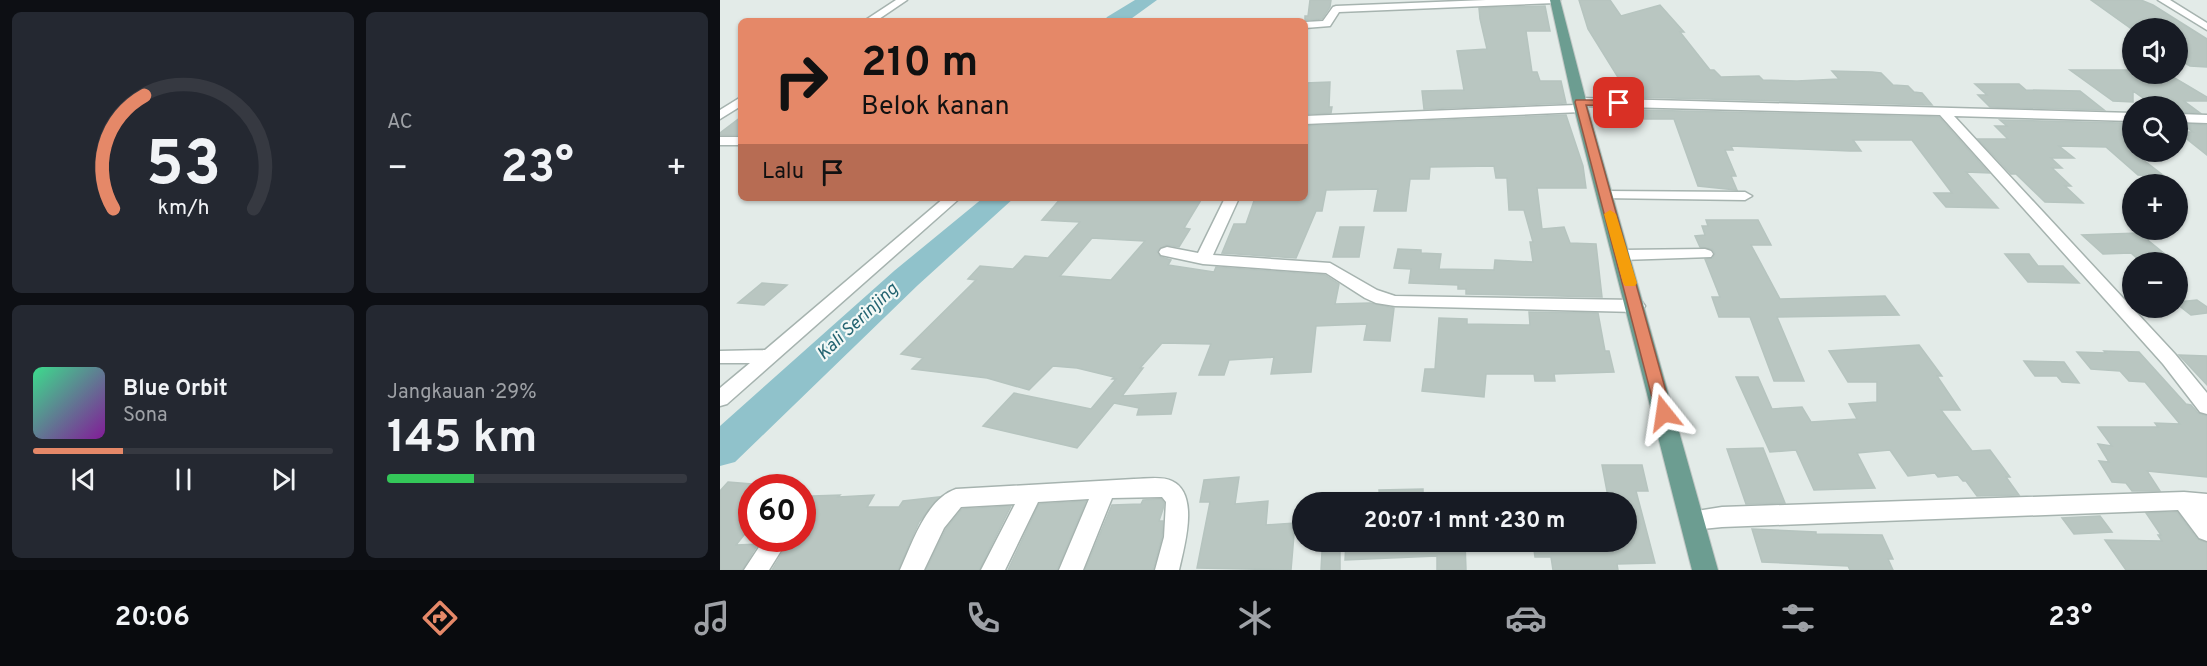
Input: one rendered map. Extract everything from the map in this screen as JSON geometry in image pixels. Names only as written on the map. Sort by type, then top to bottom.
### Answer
[{"type":"main road","points":[[1555,0],[1605,195],[1636,255],[1636,306],[1705,570]]},
{"type":"street","points":[[874,18],[902,0]]},
{"type":"street","points":[[1308,25],[1326,24],[1336,9],[1555,0]]},
{"type":"street","points":[[2163,0],[2207,27]]},
{"type":"street","points":[[720,115],[738,104]]},
{"type":"street","points":[[1308,120],[1581,105],[2122,117]]},
{"type":"street","points":[[1944,112],[2169,359],[2207,407]]},
{"type":"street","points":[[2188,118],[2207,119]]},
{"type":"street","points":[[720,141],[738,141]]},
{"type":"street","points":[[1605,195],[1745,196]]},
{"type":"street","points":[[720,399],[950,201]]},
{"type":"street","points":[[1203,259],[1231,201]]},
{"type":"street","points":[[1167,252],[1203,259],[1330,268],[1371,294],[1395,301],[1636,306]]},
{"type":"street","points":[[1636,255],[1705,254]]},
{"type":"street","points":[[720,357],[769,356]]},
{"type":"street","points":[[912,570],[941,514],[948,503],[956,498],[1167,488],[1177,500],[1178,508],[1175,537],[1167,570]]},
{"type":"street","points":[[1071,570],[1104,490]]},
{"type":"street","points":[[993,570],[1031,494]]},
{"type":"street","points":[[1692,520],[1722,517],[2184,501],[2207,503]]},
{"type":"street","points":[[2184,501],[2207,531]]},
{"type":"street","points":[[756,570],[768,552]]},
{"type":"building","points":[[1310,0],[1331,0],[1330,7],[1322,19],[1308,20],[1305,16],[1308,16]]},
{"type":"building","points":[[1579,0],[1610,0],[1621,16],[1660,5],[1684,32],[1680,32],[1710,70],[1714,70],[1721,77],[1759,76],[1763,80],[1797,81],[1839,79],[1832,71],[1881,73],[1893,85],[1908,86],[1914,92],[1922,93],[1932,105],[1633,97],[1629,87],[1624,87],[1588,29]]},
{"type":"building","points":[[2091,0],[2141,0],[2174,18],[2122,18],[2122,22]]},
{"type":"building","points":[[1545,6],[1550,31],[1526,31],[1532,72],[1537,72],[1540,81],[1561,81],[1566,103],[1424,109],[1422,91],[1464,90],[1457,51],[1487,49],[1479,8]]},
{"type":"building","points":[[2188,27],[2207,39],[2207,67],[2188,65]]},
{"type":"building","points":[[2070,70],[2122,70],[2122,84],[2185,84],[2207,97],[2207,101],[2188,101],[2188,96],[2140,96],[2133,91],[2133,96],[2122,96],[2122,101],[2113,101]]},
{"type":"building","points":[[1330,82],[1329,107],[1332,107],[1331,113],[1308,114],[1308,83]]},
{"type":"building","points":[[1975,84],[2019,84],[2026,90],[2080,91],[2104,110],[1990,107],[1978,95],[1987,95]]},
{"type":"building","points":[[2188,104],[2200,113],[2188,112]]},
{"type":"building","points":[[1639,110],[1939,117],[1989,173],[1966,172],[1998,208],[1946,207],[1934,193],[1952,193],[1912,140],[1853,140],[1861,151],[1731,146],[1733,150],[1725,150],[1736,176],[1731,176],[1737,190],[1698,186],[1674,119],[1644,119]]},
{"type":"building","points":[[1566,115],[1583,166],[1586,188],[1537,188],[1542,229],[1564,227],[1570,243],[1596,244],[1602,297],[1466,294],[1466,289],[1458,289],[1458,285],[1409,283],[1411,269],[1394,268],[1398,249],[1441,254],[1439,269],[1494,270],[1495,260],[1533,262],[1530,242],[1533,242],[1524,210],[1509,210],[1507,178],[1496,178],[1494,166],[1430,167],[1429,179],[1410,179],[1406,211],[1374,211],[1378,189],[1326,190],[1322,211],[1316,211],[1296,258],[1222,253],[1234,224],[1246,224],[1254,201],[1308,201],[1308,126]]},
{"type":"building","points":[[738,119],[738,135],[720,135]]},
{"type":"building","points":[[2000,120],[2121,123],[2122,161],[2106,147],[2059,146],[2074,158],[2051,158],[2062,168],[2052,168],[2071,186],[2065,186],[2083,203],[2045,202],[2016,174],[2011,174],[1978,139],[2008,139],[1995,126],[2007,126]]},
{"type":"building","points":[[2188,124],[2207,125],[2207,155],[2188,140],[2188,132],[2193,132],[2188,128]]},
{"type":"building","points":[[2123,162],[2146,162],[2161,174],[2137,174]]},
{"type":"building","points":[[1058,201],[1200,201],[1184,228],[1190,229],[1179,247],[1166,245],[1157,251],[1161,257],[1171,260],[1168,265],[1214,272],[1216,267],[1325,275],[1339,284],[1335,304],[1370,303],[1394,308],[1390,341],[1364,340],[1367,324],[1316,326],[1311,372],[1271,374],[1274,357],[1229,360],[1224,375],[1199,375],[1211,344],[1162,343],[1140,368],[1143,368],[1122,396],[1176,393],[1171,414],[1137,415],[1139,408],[1114,403],[1077,448],[983,426],[1014,393],[1091,409],[1116,379],[1077,368],[1053,366],[1029,390],[987,378],[912,369],[923,358],[901,354],[976,280],[968,279],[980,266],[1013,269],[1025,256],[1048,258],[1080,222],[1042,220]],"holes":[[[1092,238],[1145,241],[1111,280],[1060,276]]]},
{"type":"building","points":[[1706,220],[1758,220],[1771,245],[1751,245],[1780,299],[1885,296],[1899,315],[1777,317],[1804,381],[1774,381],[1750,317],[1719,317],[1712,297],[1720,297],[1705,259],[1713,258],[1715,253],[1712,249],[1700,247],[1695,236],[1705,235],[1702,226],[1708,226]]},
{"type":"building","points":[[1340,227],[1364,227],[1359,257],[1333,257]]},
{"type":"building","points":[[2122,234],[2122,240],[2148,240],[2162,252],[2103,254],[2082,235]]},
{"type":"building","points":[[2005,254],[2029,254],[2038,266],[2063,266],[2079,283],[2028,282]]},
{"type":"building","points":[[762,283],[787,285],[764,305],[738,303]]},
{"type":"building","points":[[2197,300],[2207,307],[2207,313],[2191,315],[2188,313],[2188,301]]},
{"type":"building","points":[[1529,312],[1598,313],[1605,351],[1609,351],[1614,372],[1554,374],[1555,381],[1535,381],[1534,374],[1486,374],[1484,397],[1422,391],[1425,369],[1435,369],[1439,318],[1467,319],[1467,324],[1530,325]]},
{"type":"building","points":[[1919,345],[1942,376],[1937,376],[1960,410],[1941,410],[1972,451],[1990,450],[2010,477],[2006,477],[2019,495],[1977,496],[1966,481],[1958,475],[1938,477],[1935,473],[1908,476],[1890,450],[1857,453],[1875,488],[1814,490],[1796,450],[1770,452],[1736,377],[1758,377],[1772,409],[1802,407],[1811,422],[1857,419],[1849,404],[1877,402],[1877,382],[1848,382],[1829,351]]},
{"type":"building","points":[[2104,351],[2139,352],[2186,404],[2191,405],[2198,413],[2207,416],[2207,477],[2147,471],[2160,491],[2132,491],[2126,483],[2112,482],[2099,461],[2109,462],[2098,444],[2112,446],[2098,427],[2158,427],[2155,423],[2180,424],[2145,382],[2129,381],[2120,371],[2091,369],[2077,352],[2106,353]]},
{"type":"building","points":[[2179,355],[2207,356],[2207,385]]},
{"type":"building","points":[[2024,361],[2064,362],[2079,383],[2062,382],[2057,376],[2035,376]]},
{"type":"building","points":[[1763,448],[1785,503],[1746,504],[1727,449]]},
{"type":"building","points":[[1602,465],[1642,465],[1648,491],[1607,492]]},
{"type":"building","points":[[1239,477],[1235,504],[1268,501],[1266,525],[1292,523],[1291,570],[1197,568],[1210,502],[1200,502],[1204,480]]},
{"type":"building","points":[[728,482],[738,483],[738,542],[736,545],[738,545],[738,552],[753,552],[742,570],[720,570],[720,491]]},
{"type":"building","points":[[1423,489],[1423,492],[1379,492],[1379,490]]},
{"type":"building","points":[[874,495],[867,507],[899,507],[903,501],[939,497],[919,522],[898,570],[772,570],[783,552],[816,552],[816,496]]},
{"type":"building","points":[[1637,495],[1655,563],[1617,564],[1618,570],[1553,570],[1551,557],[1535,557],[1534,552],[1637,552]]},
{"type":"building","points":[[1161,499],[1164,503],[1159,521],[1163,521],[1162,537],[1153,570],[1085,570],[1112,505],[1141,504],[1143,500]]},
{"type":"building","points":[[1086,501],[1057,570],[1008,570],[1039,504]]},
{"type":"building","points":[[1011,506],[979,570],[926,570],[946,529],[962,509]]},
{"type":"building","points":[[2177,512],[2197,539],[2207,543],[2207,570],[2126,570],[2105,540],[2162,541],[2158,535],[2161,535],[2146,513]]},
{"type":"building","points":[[2100,516],[2112,532],[2074,534],[2062,518]]},
{"type":"building","points":[[1752,529],[1816,532],[1816,534],[1882,535],[1893,559],[1888,559],[1893,570],[1850,570],[1848,566],[1762,562]]},
{"type":"building","points":[[1322,552],[1340,552],[1340,570],[1321,570]]},
{"type":"building","points":[[1345,552],[1465,552],[1466,570],[1437,570],[1437,556],[1345,560]]},
{"type":"waterway","name":"Kali Serinjing","points":[[1119,18],[1148,0]]},
{"type":"waterway","name":"Kali Serinjing","points":[[720,450],[906,278],[996,201]]},
{"type":"slow traffic","points":[[1610,214],[1630,283]]},
{"type":"route","points":[[1619,103],[1580,102],[1664,413]]}]
